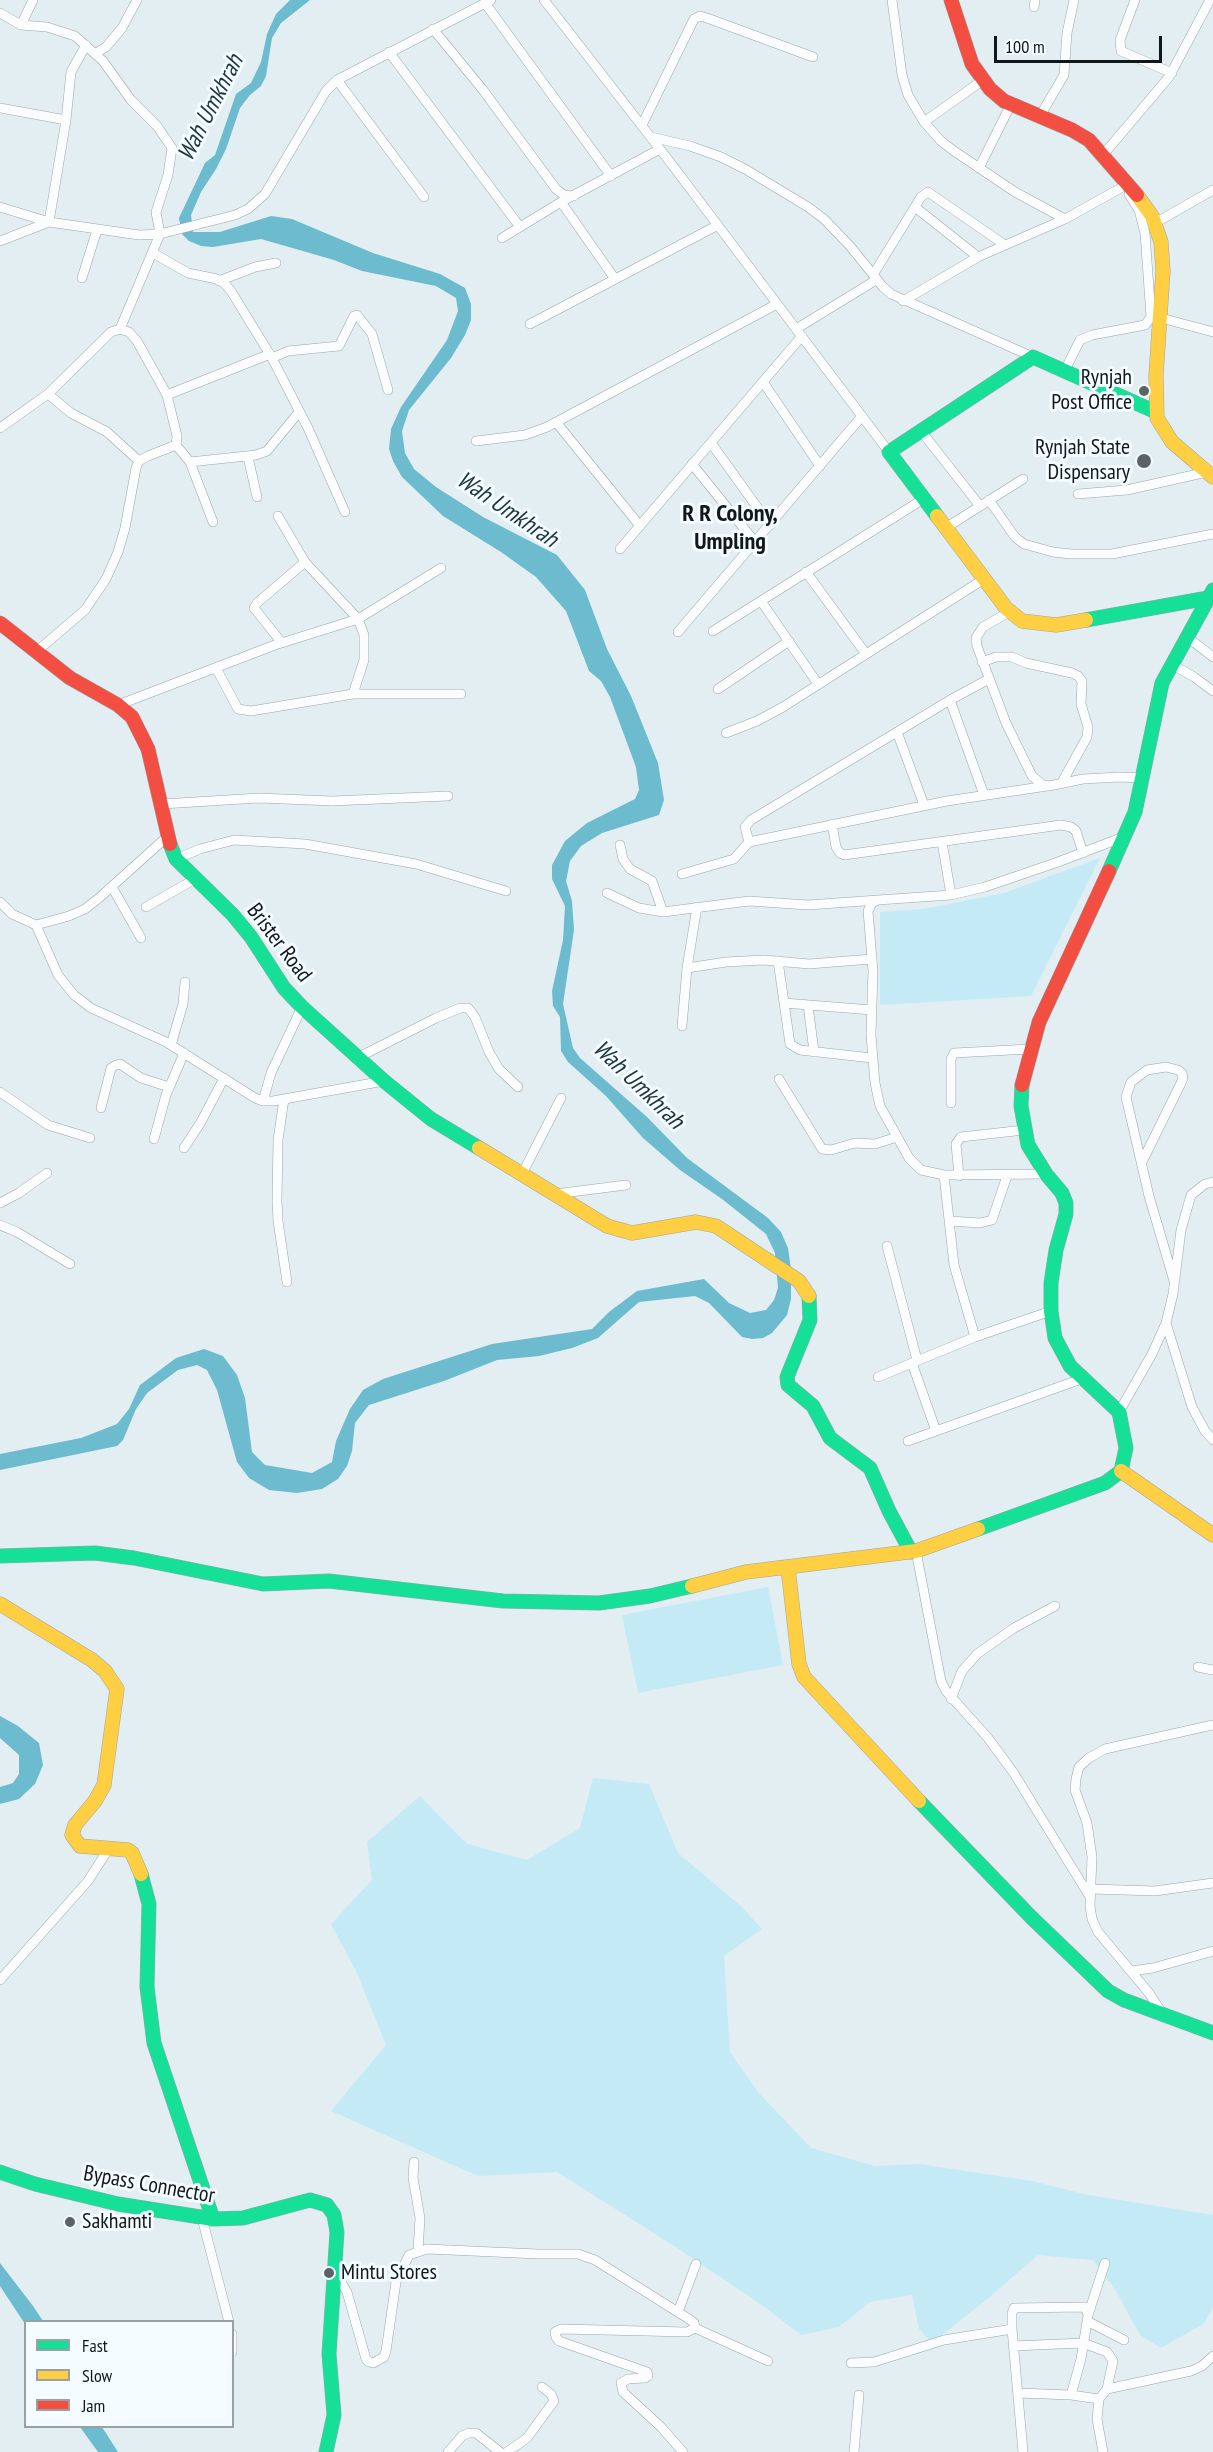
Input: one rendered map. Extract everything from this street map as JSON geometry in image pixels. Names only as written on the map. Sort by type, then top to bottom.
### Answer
[{"type":"street","points":[[21,26],[33,0]]},
{"type":"street","points":[[96,53],[106,47],[122,28],[137,0]]},
{"type":"street","points":[[544,0],[718,225],[1009,612],[1022,621],[1056,625],[1211,594]]},
{"type":"street","points":[[892,0],[902,75],[908,95],[924,122],[941,141],[979,168],[1035,204],[1065,219]]},
{"type":"street","points":[[951,0],[972,64],[999,98],[1072,130],[1089,140],[1126,186],[1139,210],[1145,233],[1151,317],[1145,325],[1092,335],[1080,340],[1064,372]]},
{"type":"street","points":[[1040,116],[1064,75],[1066,33],[1074,0]]},
{"type":"street","points":[[1135,0],[1120,40],[1121,51],[1172,73]]},
{"type":"street","points":[[1103,155],[1172,73],[1210,0]]},
{"type":"street","points":[[0,207],[49,222],[121,234],[162,233],[242,212],[265,194],[327,91],[337,80],[488,2],[611,176]]},
{"type":"street","points":[[0,14],[21,26],[63,30],[75,36],[96,53],[131,100],[157,126],[172,148],[168,175],[156,212],[162,233],[120,328],[111,332],[48,394],[0,428]]},
{"type":"street","points":[[642,125],[694,19],[700,16],[813,57]]},
{"type":"street","points":[[433,29],[483,90],[556,189],[564,195],[574,196]]},
{"type":"street","points":[[49,222],[66,120],[71,72],[86,45]]},
{"type":"street","points":[[389,52],[520,227]]},
{"type":"street","points":[[337,80],[424,196]]},
{"type":"street","points":[[924,122],[983,80]]},
{"type":"street","points":[[979,168],[1011,104]]},
{"type":"street","points":[[0,108],[66,120]]},
{"type":"street","points":[[651,137],[690,146],[722,157],[808,207],[834,229],[874,278],[891,294],[903,301],[1156,412]]},
{"type":"street","points":[[502,238],[561,202],[660,149]]},
{"type":"street","points":[[903,301],[978,257],[1065,219],[1126,186]]},
{"type":"street","points":[[1126,186],[1144,203],[1155,223],[1162,254],[1161,318],[1156,375],[1156,412],[1159,423],[1172,442],[1210,475]]},
{"type":"street","points":[[1155,223],[1213,190]]},
{"type":"street","points":[[620,549],[763,382],[799,333],[874,278],[924,194],[932,194],[1005,245]]},
{"type":"street","points":[[561,202],[615,279]]},
{"type":"street","points":[[915,207],[978,257]]},
{"type":"street","points":[[0,241],[49,222]]},
{"type":"street","points":[[530,324],[718,225]]},
{"type":"street","points":[[82,278],[97,230]]},
{"type":"street","points":[[153,253],[188,273],[219,281],[231,291],[271,356],[308,428],[345,512]]},
{"type":"street","points":[[219,281],[255,267],[276,263]]},
{"type":"street","points":[[476,441],[525,435],[556,422],[777,304]]},
{"type":"street","points":[[167,395],[288,351],[339,346],[354,316],[357,315],[372,334],[388,390]]},
{"type":"street","points":[[1161,318],[1213,332]]},
{"type":"street","points":[[120,328],[129,332],[137,341],[167,395],[177,436],[176,445],[190,462],[213,522]]},
{"type":"street","points":[[889,452],[1033,357]]},
{"type":"street","points":[[763,382],[820,466]]},
{"type":"street","points":[[48,394],[71,413],[107,432],[139,461]]},
{"type":"street","points":[[190,462],[248,457],[267,451],[299,412]]},
{"type":"street","points":[[678,632],[862,416]]},
{"type":"street","points":[[556,422],[640,526]]},
{"type":"street","points":[[921,431],[980,506]]},
{"type":"street","points":[[711,443],[770,525]]},
{"type":"street","points":[[36,652],[85,610],[106,579],[118,552],[125,528],[133,476],[139,461],[176,445]]},
{"type":"street","points":[[248,457],[257,497]]},
{"type":"street","points":[[692,464],[755,542]]},
{"type":"street","points":[[1078,494],[1127,490],[1210,475]]},
{"type":"street","points":[[947,527],[1023,479]]},
{"type":"street","points":[[713,631],[925,498]]},
{"type":"street","points":[[989,500],[1015,537],[1024,544],[1053,552],[1112,554],[1213,534]]},
{"type":"street","points":[[278,516],[305,561],[358,619],[366,646],[353,694]]},
{"type":"street","points":[[282,643],[254,608],[256,603],[305,561]]},
{"type":"street","points":[[118,705],[282,643],[358,619],[441,568]]},
{"type":"street","points":[[806,572],[866,654]]},
{"type":"street","points":[[726,734],[769,715],[984,579]]},
{"type":"street","points":[[0,1556],[95,1553],[134,1558],[263,1584],[349,1582],[503,1601],[566,1604],[620,1602],[746,1572],[914,1552],[1105,1483],[1121,1471],[1126,1448],[1119,1412],[1070,1366],[1055,1338],[1051,1311],[1051,1283],[1056,1250],[1066,1214],[1066,1203],[1062,1193],[1046,1174],[1028,1145],[1021,1106],[1022,1081],[1039,1022],[1135,812],[1162,683],[1211,594]]},
{"type":"street","points":[[761,601],[818,684]]},
{"type":"street","points":[[1009,612],[978,632],[977,646],[1027,768],[1036,780],[1049,786]]},
{"type":"street","name":"Brister Road","points":[[0,623],[70,678],[118,705],[132,717],[148,749],[171,848],[176,859],[233,915],[251,937],[284,988],[384,1081],[431,1119],[607,1226],[632,1233],[696,1222],[716,1226],[806,1288],[811,1306],[810,1320],[787,1377],[789,1385],[813,1406],[830,1438],[870,1468],[889,1512],[914,1552]]},
{"type":"street","points":[[1186,636],[1213,657]]},
{"type":"street","points":[[718,689],[789,642]]},
{"type":"street","points":[[982,662],[996,657],[1012,657],[1026,663],[1078,676],[1082,681],[1081,704],[1088,727],[1088,737],[1061,784]]},
{"type":"street","points":[[1171,664],[1194,676],[1213,691]]},
{"type":"street","points":[[216,668],[238,709],[251,711],[353,694],[461,694]]},
{"type":"street","points":[[749,842],[745,827],[751,820],[950,700],[989,679]]},
{"type":"street","points":[[950,700],[984,795]]},
{"type":"street","points":[[897,732],[924,805]]},
{"type":"street","points":[[682,874],[729,861],[749,842],[832,824],[924,805],[1083,779],[1143,778]]},
{"type":"street","points":[[162,804],[259,798],[333,801],[448,796]]},
{"type":"street","points":[[832,824],[836,847],[844,855],[1061,825],[1071,827],[1076,831],[1083,853]]},
{"type":"street","points":[[36,926],[85,909],[169,835]]},
{"type":"street","points":[[607,893],[639,908],[663,912],[749,901],[808,904],[951,895],[1006,880],[1126,836]]},
{"type":"street","points":[[176,859],[200,849],[234,840],[305,844],[416,864],[506,891]]},
{"type":"street","points":[[942,842],[951,895]]},
{"type":"street","points":[[620,845],[623,859],[630,869],[652,881],[663,912]]},
{"type":"street","points":[[146,906],[195,879]]},
{"type":"street","points":[[112,887],[141,938]]},
{"type":"street","points":[[878,900],[872,903],[868,912],[872,959],[872,1058],[880,1106],[897,1137],[915,1166],[931,1173],[959,1176],[1046,1174]]},
{"type":"street","points":[[0,902],[12,914],[36,926],[58,975],[74,995],[91,1008],[171,1045],[262,1101],[384,1081]]},
{"type":"street","points":[[682,1026],[687,968],[697,907]]},
{"type":"street","points":[[687,968],[726,962],[778,961],[809,964],[872,959]]},
{"type":"street","points":[[778,961],[790,1044],[800,1050],[872,1058]]},
{"type":"street","points":[[171,1045],[183,1004],[185,982]]},
{"type":"street","points":[[783,1004],[872,1010]]},
{"type":"street","points":[[808,1005],[814,1052]]},
{"type":"street","points":[[262,1101],[271,1073],[302,1007]]},
{"type":"street","points":[[357,1058],[436,1018],[460,1008],[468,1008],[475,1017],[494,1060],[518,1087]]},
{"type":"street","points":[[951,1102],[951,1059],[954,1053],[1030,1048]]},
{"type":"street","points":[[154,1138],[169,1088],[184,1053]]},
{"type":"street","points":[[101,1108],[111,1068],[116,1065],[120,1065],[141,1078],[169,1088]]},
{"type":"street","points":[[1142,1162],[1183,1078],[1178,1070],[1166,1067],[1147,1070],[1131,1082],[1128,1088],[1128,1108],[1149,1196],[1174,1281]]},
{"type":"street","points":[[184,1148],[201,1122],[224,1078]]},
{"type":"street","points":[[779,1079],[822,1149],[831,1150],[855,1143],[869,1145],[897,1137]]},
{"type":"street","points":[[0,1092],[48,1125],[90,1138]]},
{"type":"street","points":[[522,1174],[561,1098]]},
{"type":"street","points":[[284,1099],[278,1140],[277,1202],[287,1282]]},
{"type":"street","points":[[959,1176],[956,1144],[961,1137],[1024,1130]]},
{"type":"street","points":[[0,1203],[47,1173]]},
{"type":"street","points":[[944,1175],[954,1265],[975,1337]]},
{"type":"street","points":[[950,1221],[980,1223],[992,1220],[1007,1176]]},
{"type":"street","points":[[1119,1412],[1152,1354],[1166,1323],[1181,1230],[1191,1195],[1205,1184],[1213,1182]]},
{"type":"street","points":[[555,1194],[626,1185]]},
{"type":"street","points":[[0,1225],[17,1232],[70,1264]]},
{"type":"street","points":[[888,1246],[914,1361],[936,1431]]},
{"type":"street","points":[[878,1377],[975,1337],[1051,1311]]},
{"type":"street","points":[[1166,1323],[1192,1407],[1205,1431],[1213,1440]]},
{"type":"street","points":[[909,1441],[1084,1378]]},
{"type":"street","points":[[1121,1471],[1213,1535]]},
{"type":"street","points":[[914,1552],[941,1681],[951,1699],[988,1738],[1013,1772],[1091,1893]]},
{"type":"street","points":[[788,1568],[799,1664],[804,1677],[896,1778],[1032,1918],[1108,1991],[1124,2000],[1213,2033]]},
{"type":"street","points":[[0,1604],[92,1660],[115,1683],[118,1695],[104,1785],[95,1801],[75,1824],[72,1835],[80,1846],[123,1848],[132,1853],[147,1889],[150,1921],[147,1987],[154,2043],[207,2218],[229,2320]]},
{"type":"street","points":[[951,1699],[962,1671],[978,1654],[1005,1633],[1055,1606]]},
{"type":"street","points":[[1198,1668],[1213,1670]]},
{"type":"street","points":[[1162,2013],[1098,1932],[1092,1920],[1093,1872],[1090,1839],[1075,1790],[1079,1767],[1089,1758],[1106,1749],[1213,1725]]},
{"type":"street","points":[[0,1980],[88,1881],[109,1848]]},
{"type":"street","points":[[1091,1893],[1155,1892],[1213,1883]]},
{"type":"street","points":[[1131,1971],[1153,1968],[1213,1951]]},
{"type":"street","points":[[414,2162],[412,2178],[420,2218],[418,2251]]},
{"type":"street","name":"Bypass Connector","points":[[0,2172],[35,2184],[118,2204],[207,2218],[243,2218],[304,2202],[327,2205],[334,2215],[337,2232],[329,2354],[334,2415],[326,2452]]},
{"type":"street","points":[[335,2272],[346,2292],[366,2359],[369,2362],[378,2362],[384,2357],[393,2294],[400,2268],[409,2255],[418,2251],[578,2254],[595,2260],[678,2312],[694,2323],[695,2328],[768,2361]]},
{"type":"street","points":[[1071,2395],[1081,2359],[1087,2318],[1105,2263]]},
{"type":"street","points":[[678,2312],[696,2264]]},
{"type":"street","points":[[1023,2452],[1013,2346],[1012,2313],[1014,2308],[1020,2306],[1085,2307],[1087,2318],[1124,2340]]},
{"type":"street","points":[[682,2452],[661,2427],[623,2392],[621,2383],[628,2379],[645,2378],[648,2376],[647,2372],[559,2341],[555,2332],[561,2329],[687,2332],[695,2328]]},
{"type":"street","points":[[851,2363],[874,2362],[944,2340],[1012,2329]]},
{"type":"street","points":[[1013,2346],[1083,2343],[1112,2356],[1113,2366],[1107,2389],[1099,2399],[1097,2426],[1103,2452]]},
{"type":"street","points":[[1107,2389],[1191,2371],[1202,2366],[1213,2356]]},
{"type":"street","points":[[507,2452],[527,2438],[554,2401],[551,2394],[542,2387]]},
{"type":"street","points":[[1018,2393],[1071,2395],[1099,2399]]},
{"type":"street","points":[[854,2452],[859,2395]]},
{"type":"street","points":[[448,2452],[462,2436],[469,2433],[476,2433],[500,2452]]},
{"type":"shaded area","points":[[1100,858],[1031,996],[880,1005],[880,912],[924,909],[1004,893]]},
{"type":"shaded area","points":[[768,1587],[783,1665],[638,1693],[622,1615]]},
{"type":"shaded area","points":[[593,1778],[649,1784],[678,1853],[742,1907],[762,1929],[724,1956],[730,2052],[758,2092],[811,2148],[875,2166],[919,2164],[1032,2181],[1088,2195],[1213,2215],[1213,2308],[1203,2324],[1161,2348],[1140,2335],[1116,2291],[1093,2260],[1038,2255],[932,2343],[919,2329],[912,2295],[870,2302],[839,2327],[801,2335],[762,2305],[679,2249],[557,2172],[478,2176],[331,2111],[386,2045],[357,1973],[331,1924],[372,1880],[367,1842],[420,1796],[467,1844],[527,1860],[580,1828]]},
{"type":"water","points":[[290,0],[310,0],[281,23],[272,38],[266,76],[261,86],[240,108],[226,149],[201,192],[191,215],[193,232],[220,232],[271,216],[292,219],[373,253],[440,274],[465,288],[471,304],[471,320],[451,358],[409,410],[402,431],[405,453],[414,469],[436,487],[483,517],[557,555],[585,590],[607,649],[631,696],[658,763],[664,800],[659,815],[602,833],[581,846],[570,861],[566,881],[572,901],[574,930],[563,1004],[573,1048],[580,1058],[647,1117],[687,1158],[768,1218],[781,1232],[788,1248],[791,1299],[787,1315],[772,1333],[763,1338],[752,1339],[742,1337],[709,1303],[695,1296],[639,1302],[598,1338],[572,1348],[539,1356],[497,1360],[444,1381],[369,1405],[355,1423],[352,1451],[347,1466],[338,1479],[322,1489],[297,1493],[269,1490],[249,1478],[237,1462],[217,1390],[207,1370],[197,1365],[178,1370],[147,1393],[136,1409],[123,1440],[117,1446],[0,1470],[0,1454],[81,1438],[117,1424],[129,1409],[140,1385],[176,1358],[204,1349],[223,1356],[237,1375],[245,1398],[252,1452],[265,1465],[312,1473],[332,1462],[336,1441],[350,1409],[363,1390],[383,1379],[492,1344],[592,1329],[609,1312],[637,1291],[704,1279],[729,1303],[750,1313],[766,1310],[774,1300],[778,1288],[775,1253],[766,1234],[722,1199],[680,1170],[643,1138],[606,1096],[568,1062],[561,1051],[560,1017],[553,1006],[552,991],[563,940],[565,906],[552,879],[552,865],[565,841],[587,823],[635,799],[639,790],[636,767],[610,697],[601,681],[589,671],[566,611],[536,577],[443,516],[402,477],[393,461],[389,449],[391,429],[401,407],[447,340],[458,311],[456,298],[436,286],[362,271],[334,260],[261,239],[213,247],[201,246],[189,241],[182,234],[179,218],[205,163],[215,155],[236,94],[251,83],[261,62],[267,34],[276,14]]},
{"type":"water","points":[[0,1716],[18,1726],[39,1743],[43,1765],[35,1784],[19,1799],[0,1804],[0,1787],[13,1783],[19,1774],[19,1755],[0,1738]]},
{"type":"water","points":[[0,2263],[42,2320],[24,2320],[24,2322],[0,2286]]},
{"type":"water","points":[[81,2428],[103,2428],[118,2452],[98,2452]]},
{"type":"traffic: fast","points":[[937,516],[889,452],[1033,357],[1156,412]]},
{"type":"traffic: fast","points":[[1109,871],[1135,812],[1162,683],[1213,590]]},
{"type":"traffic: fast","points":[[1086,620],[1208,598]]},
{"type":"traffic: fast","points":[[170,844],[176,859],[233,915],[251,937],[284,988],[302,1007],[384,1081],[431,1119],[479,1148]]},
{"type":"traffic: fast","points":[[978,1529],[1105,1483],[1121,1471],[1126,1448],[1119,1412],[1070,1366],[1055,1338],[1051,1311],[1051,1283],[1056,1250],[1066,1214],[1066,1203],[1062,1193],[1046,1174],[1028,1145],[1021,1106],[1022,1085]]},
{"type":"traffic: fast","points":[[809,1296],[810,1320],[787,1377],[788,1385],[813,1406],[830,1438],[870,1468],[911,1552]]},
{"type":"traffic: fast","points":[[0,1556],[95,1553],[134,1558],[263,1584],[329,1581],[503,1601],[599,1603],[650,1596],[692,1586]]},
{"type":"traffic: fast","points":[[919,1801],[1032,1918],[1108,1991],[1124,2000],[1213,2033]]},
{"type":"traffic: fast","points":[[141,1874],[149,1904],[147,1987],[154,2043],[213,2219]]},
{"type":"traffic: fast","points":[[0,2172],[35,2184],[118,2204],[213,2219],[243,2218],[310,2200],[327,2205],[334,2215],[337,2232],[329,2354],[334,2415],[326,2452]]},
{"type":"traffic: slow","points":[[1137,195],[1152,216],[1161,242],[1163,271],[1156,375],[1157,418],[1172,442],[1213,477]]},
{"type":"traffic: slow","points":[[937,516],[1006,608],[1022,621],[1056,625],[1086,620]]},
{"type":"traffic: slow","points":[[479,1148],[607,1226],[632,1233],[696,1222],[716,1226],[799,1281],[809,1296]]},
{"type":"traffic: slow","points":[[1121,1471],[1213,1535]]},
{"type":"traffic: slow","points":[[692,1586],[746,1572],[916,1551],[978,1529]]},
{"type":"traffic: slow","points":[[788,1568],[799,1664],[804,1677],[919,1801]]},
{"type":"traffic: slow","points":[[0,1604],[92,1660],[105,1671],[117,1689],[104,1785],[95,1801],[75,1825],[72,1835],[80,1846],[128,1850],[132,1853],[141,1874]]},
{"type":"traffic: jam","points":[[951,0],[972,64],[990,89],[1004,101],[1072,130],[1089,140],[1137,195]]},
{"type":"traffic: jam","points":[[0,623],[70,678],[118,705],[132,717],[148,749],[170,844]]},
{"type":"traffic: jam","points":[[1022,1085],[1039,1022],[1109,871]]},
{"type":"place","name":"Rynjah Post Office","points":[[1144,391]]},
{"type":"place","name":"Rynjah State Dispensary","points":[[1144,461]]},
{"type":"place","name":"Sakhamti","points":[[70,2222]]},
{"type":"place","name":"Mintu Stores","points":[[329,2273]]},
{"type":"district","name":"R R Colony, Umpling","points":[[730,528]]},
{"type":"water label","name":"Wah Umkhrah","points":[[211,108]]},
{"type":"water label","name":"Wah Umkhrah","points":[[507,510]]},
{"type":"water label","name":"Wah Umkhrah","points":[[638,1085]]}]
